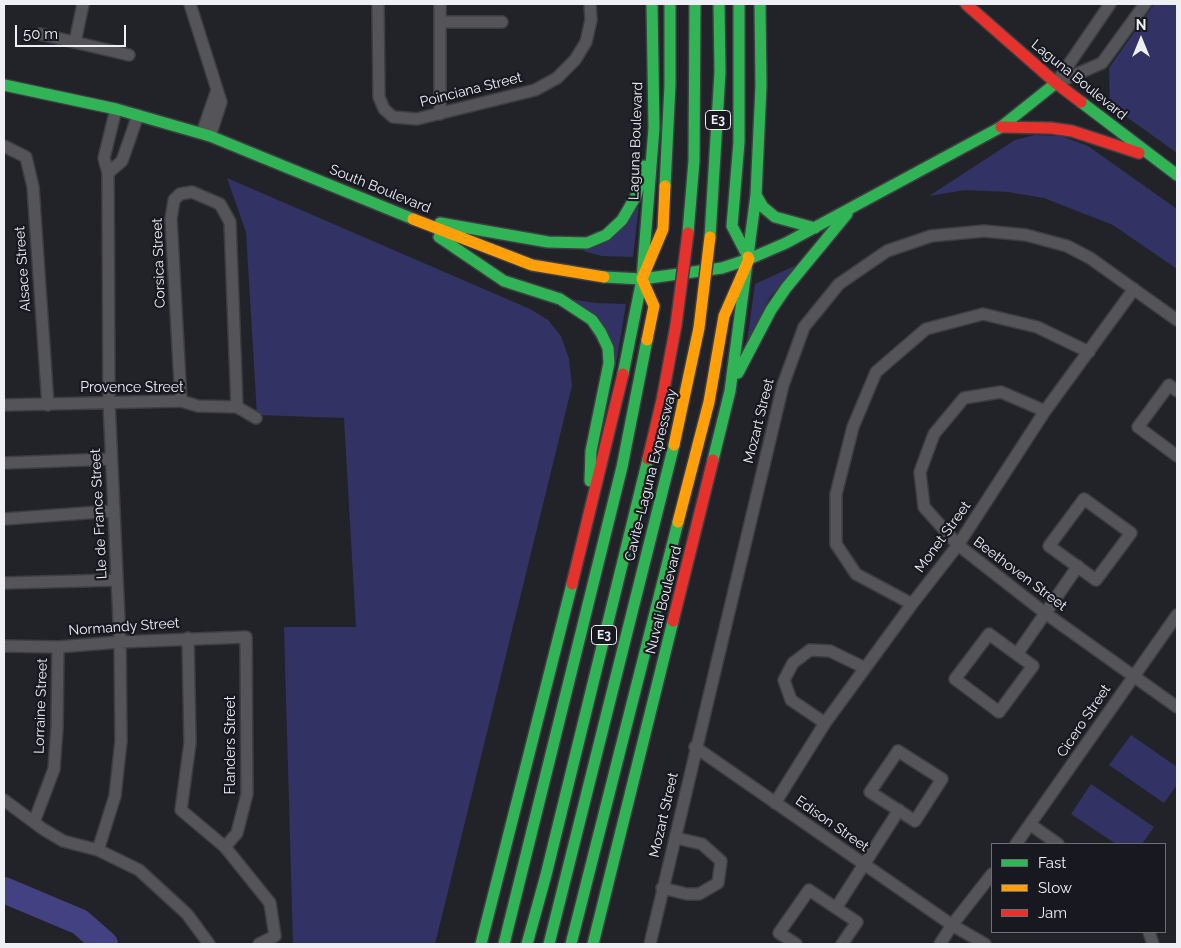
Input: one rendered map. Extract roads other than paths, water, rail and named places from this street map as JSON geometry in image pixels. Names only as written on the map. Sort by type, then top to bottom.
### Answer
[{"type":"main road","name":"Laguna Boulevard","points":[[642,279],[654,128],[652,4]]},
{"type":"main road","points":[[481,944],[621,384],[642,279],[662,229],[670,85],[670,4]]},
{"type":"main road","name":"Cavite–Laguna Expressway","points":[[527,944],[546,875],[654,434],[676,325],[688,233],[694,161],[696,4]]},
{"type":"main road","name":"Cavite–Laguna Expressway","points":[[549,944],[642,578],[686,394],[699,328],[710,237],[720,72],[719,4]]},
{"type":"main road","points":[[739,4],[739,142],[732,226],[750,260]]},
{"type":"main road","points":[[571,944],[709,402],[724,316],[750,260],[756,195],[761,86],[760,4]]},
{"type":"main road","name":"Laguna Boulevard","points":[[966,4],[1056,83],[1177,174]]},
{"type":"main road","name":"South Boulevard","points":[[4,85],[116,109],[206,135],[532,265],[594,277],[642,279],[702,272],[750,260],[852,209],[1000,127],[1056,83]]},
{"type":"main road","points":[[1000,127],[1051,128],[1072,132],[1156,159]]},
{"type":"main road","points":[[413,218],[563,244],[587,243],[598,239],[615,228],[632,204],[654,128]]},
{"type":"main road","points":[[756,195],[763,207],[775,217],[815,228]]},
{"type":"main road","points":[[730,391],[745,358],[771,310],[786,288],[852,209]]},
{"type":"main road","points":[[413,218],[504,281],[560,299],[592,320],[601,333],[608,348],[609,363],[603,400],[591,451],[588,519]]},
{"type":"main road","name":"Nuvali Boulevard","points":[[594,944],[730,391],[750,260]]},
{"type":"main road","points":[[504,944],[636,400],[654,306],[642,279]]},
{"type":"street","points":[[75,42],[83,4]]},
{"type":"street","points":[[190,4],[218,90],[206,135]]},
{"type":"street","name":"Poinciana Street","points":[[378,4],[379,97],[384,109],[393,117],[405,119],[417,119],[440,114],[535,90],[557,78],[575,60],[586,42],[591,20],[590,4]]},
{"type":"street","points":[[440,4],[440,114]]},
{"type":"street","points":[[1056,83],[1110,4]]},
{"type":"street","points":[[1056,83],[1102,63],[1145,4]]},
{"type":"street","points":[[440,22],[502,22]]},
{"type":"street","points":[[40,34],[128,55]]},
{"type":"street","name":"Lle de France Street","points":[[98,850],[115,796],[121,741],[120,642],[109,402],[108,173],[104,158],[116,109]]},
{"type":"street","points":[[108,173],[122,161],[138,115]]},
{"type":"street","name":"Alsace Street","points":[[4,146],[26,157],[33,187],[48,405]]},
{"type":"street","name":"Corsica Street","points":[[181,401],[171,219],[174,200],[180,194],[192,192],[220,204],[230,222],[238,407]]},
{"type":"street","name":"Mozart Street","points":[[650,944],[662,888],[676,838],[695,747],[783,385],[804,327],[839,284],[887,251],[931,236],[984,231],[1026,235],[1067,246],[1090,258],[1177,320]]},
{"type":"street","name":"Monet Street","points":[[775,803],[825,723],[912,604],[958,545],[1045,411],[1090,352],[1134,289]]},
{"type":"street","points":[[912,604],[856,574],[836,544],[836,494],[853,427],[876,372],[926,329],[984,314],[1037,327],[1090,352]]},
{"type":"street","points":[[1177,391],[1169,385],[1138,427],[1177,456]]},
{"type":"street","name":"Beethoven Street","points":[[1045,411],[1000,392],[964,398],[934,434],[920,472],[924,507],[958,545],[1045,613],[1177,707]]},
{"type":"street","name":"Provence Street","points":[[4,405],[181,401],[198,406],[238,407],[256,418]]},
{"type":"street","points":[[4,463],[111,459]]},
{"type":"street","points":[[1084,499],[1131,533],[1096,580],[1078,566],[1049,546],[1084,499]]},
{"type":"street","points":[[4,519],[113,511]]},
{"type":"street","points":[[1017,654],[1078,566]]},
{"type":"street","points":[[4,582],[117,580]]},
{"type":"street","name":"Cicero Street","points":[[1017,843],[1031,825],[1133,674],[1177,614]]},
{"type":"street","points":[[989,634],[1017,654],[1033,666],[999,712],[955,679],[989,634]]},
{"type":"street","name":"Normandy Street","points":[[4,646],[58,647],[188,638],[246,637]]},
{"type":"street","name":"Flanders Street","points":[[225,847],[238,833],[247,794],[246,637]]},
{"type":"street","points":[[188,638],[190,743],[181,810],[225,847],[270,903],[275,936],[259,944]]},
{"type":"street","name":"Lorraine Street","points":[[34,822],[54,769],[57,728],[58,647]]},
{"type":"street","points":[[825,723],[791,700],[784,680],[793,663],[810,650],[830,651],[865,668]]},
{"type":"street","name":"Edison Street","points":[[695,747],[952,925],[985,944]]},
{"type":"street","points":[[898,751],[942,779],[915,821],[899,810],[870,792],[898,751]]},
{"type":"street","points":[[4,800],[63,840],[98,850],[139,870],[187,914],[209,944]]},
{"type":"street","points":[[836,908],[899,810]]},
{"type":"street","points":[[1031,825],[1057,843]]},
{"type":"street","points":[[662,888],[687,894],[699,894],[718,882],[721,861],[702,844],[676,838]]},
{"type":"street","points":[[940,944],[952,925],[991,875]]},
{"type":"street","points":[[796,944],[779,933],[808,890],[857,922],[842,944]]},
{"type":"waterway","points":[[4,890],[80,922],[105,944]]}]
